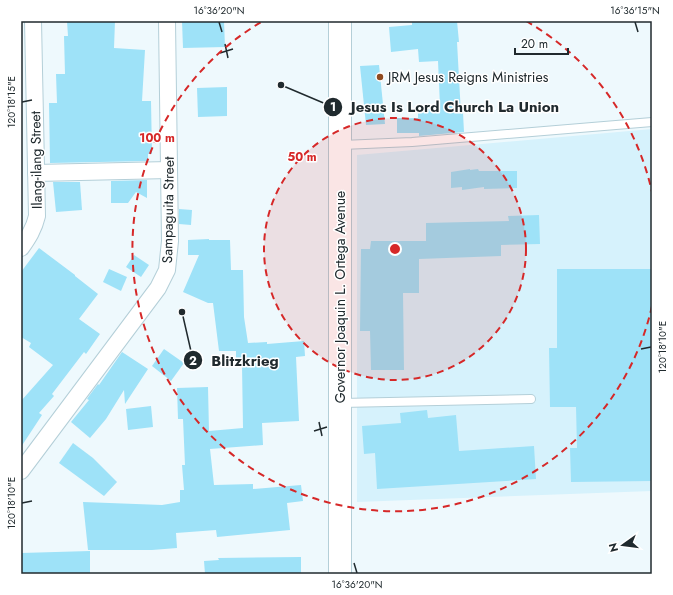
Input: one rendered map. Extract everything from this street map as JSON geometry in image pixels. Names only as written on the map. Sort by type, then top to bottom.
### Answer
[{"type":"street","name":"Ilang-ilang Street","points":[[21,248],[29,237],[36,221],[34,21]]},
{"type":"street","name":"Sampaguita Street","points":[[21,471],[158,288],[167,270],[170,241],[167,21]]},
{"type":"street","name":"Governor Joaquin L. Ortega Avenue","points":[[340,21],[340,574]]},
{"type":"street","points":[[36,173],[169,170]]},
{"type":"lane","points":[[340,145],[412,142],[652,122]]},
{"type":"lane","points":[[340,403],[531,399]]},
{"type":"shaded area","points":[[652,129],[652,491],[357,502],[357,155]]},
{"type":"building","points":[[67,21],[115,21],[114,48],[145,50],[142,101],[151,101],[152,154],[148,154],[148,161],[50,163],[49,103],[57,103],[56,74],[65,74],[64,36],[68,36]]},
{"type":"building","points":[[182,21],[224,21],[225,47],[183,48]]},
{"type":"building","points":[[412,21],[457,21],[461,114],[463,113],[464,132],[419,136],[419,133],[397,133],[397,118],[418,118],[418,106],[440,106],[438,61],[419,62],[418,49],[391,52],[389,27],[412,25]]},
{"type":"building","points":[[379,65],[385,124],[366,125],[360,66]]},
{"type":"building","points":[[227,87],[227,116],[198,117],[197,88]]},
{"type":"building","points":[[478,169],[479,171],[517,171],[517,188],[484,189],[484,187],[462,190],[462,187],[451,188],[451,172]]},
{"type":"building","points":[[147,180],[147,198],[136,192],[128,203],[111,203],[111,181]]},
{"type":"building","points":[[53,182],[80,182],[82,210],[56,212]]},
{"type":"building","points":[[179,209],[192,210],[191,225],[179,224]]},
{"type":"building","points":[[539,215],[540,244],[501,245],[501,256],[419,259],[419,293],[403,293],[404,370],[371,370],[370,331],[360,331],[361,249],[370,249],[371,241],[426,241],[426,223],[509,221],[508,216]]},
{"type":"building","points":[[188,240],[230,240],[231,270],[243,270],[244,317],[248,343],[267,342],[267,344],[304,341],[305,356],[296,357],[299,421],[262,423],[263,445],[210,449],[214,485],[253,484],[253,489],[301,485],[303,501],[287,503],[290,530],[217,537],[216,530],[176,533],[177,548],[152,550],[88,550],[83,502],[162,505],[180,502],[180,490],[184,490],[182,465],[185,465],[183,419],[178,419],[177,388],[208,387],[209,431],[243,428],[242,365],[236,365],[236,351],[219,351],[213,303],[208,303],[183,292],[199,255],[188,255]]},
{"type":"building","points":[[39,248],[98,294],[79,319],[100,334],[86,354],[84,352],[52,394],[54,396],[39,413],[42,415],[21,447],[21,401],[53,365],[29,347],[31,343],[21,337],[21,272]]},
{"type":"building","points":[[134,255],[149,265],[141,277],[126,267]]},
{"type":"building","points":[[109,269],[127,277],[121,291],[103,282]]},
{"type":"building","points":[[557,269],[652,269],[652,481],[571,482],[570,448],[577,448],[576,407],[550,407],[549,348],[557,348]]},
{"type":"building","points":[[164,349],[184,363],[171,381],[152,366]]},
{"type":"building","points":[[122,352],[148,369],[125,404],[124,390],[106,419],[90,438],[71,422],[89,400],[87,399],[89,396],[98,384],[99,385]]},
{"type":"building","points":[[151,406],[153,427],[128,430],[126,409]]},
{"type":"building","points":[[427,410],[428,418],[456,415],[459,451],[534,446],[536,479],[377,489],[375,453],[364,454],[362,426],[401,423],[400,413]]},
{"type":"building","points":[[73,443],[93,458],[117,482],[104,496],[59,463]]},
{"type":"building","points":[[90,551],[90,574],[21,574],[21,553]]},
{"type":"building","points":[[301,557],[301,574],[205,574],[204,561],[219,560],[218,558]]},
{"type":"place","name":"JRM Jesus Reigns Ministries","points":[[380,77]]},
{"type":"place","name":"Jesus Is Lord Church La Union","points":[[281,85]]},
{"type":"place","name":"Blitzkrieg","points":[[182,312]]}]
